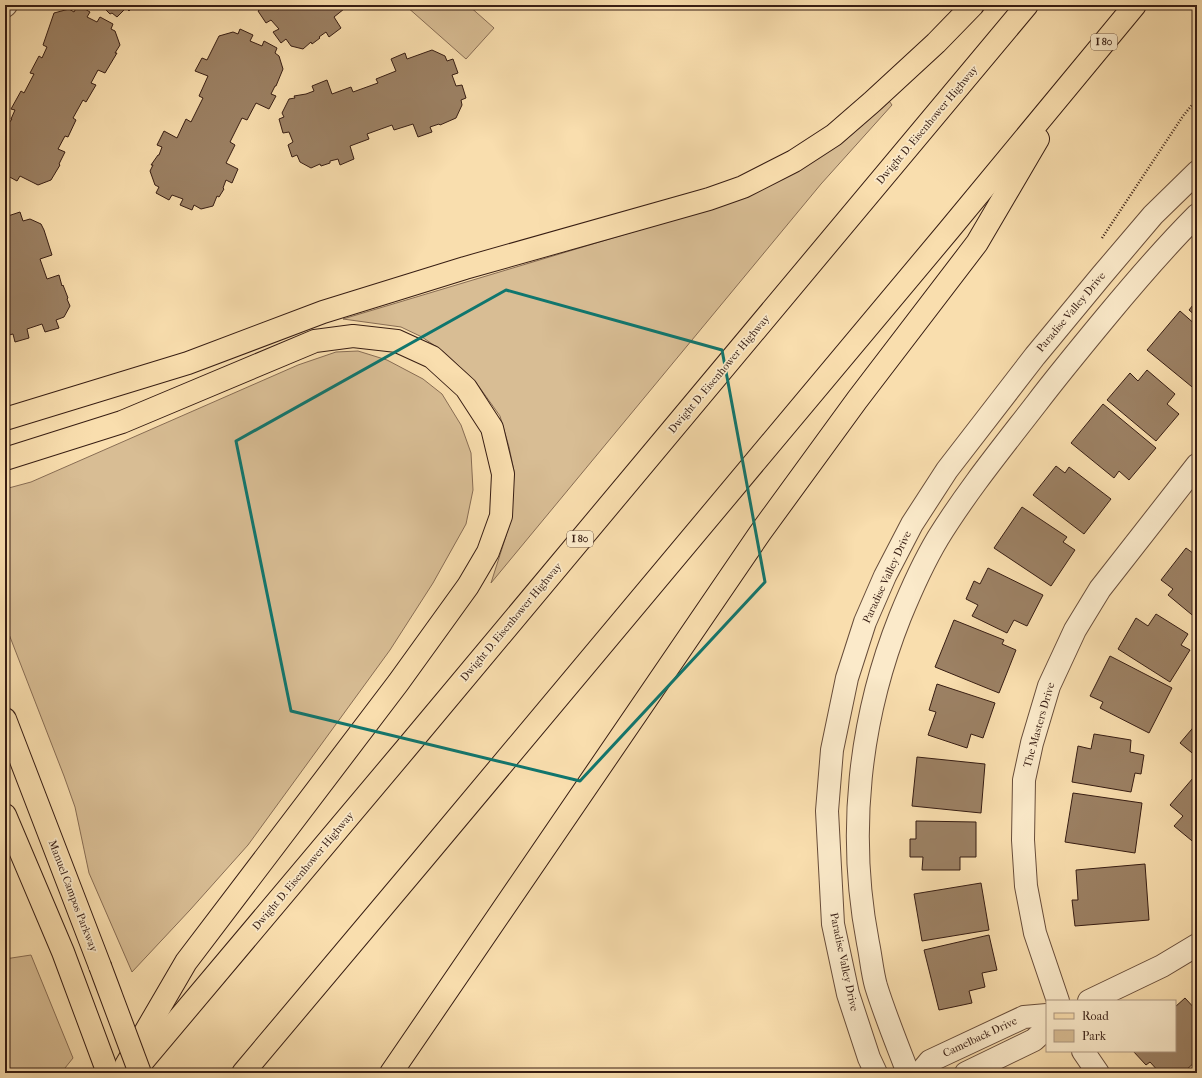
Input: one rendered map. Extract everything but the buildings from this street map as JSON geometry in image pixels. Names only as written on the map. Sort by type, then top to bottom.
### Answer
[{"type":"main road","points":[[5,419],[188,363],[331,310],[465,268],[709,199],[743,187],[794,161],[834,135],[936,43],[973,5]]},
{"type":"main road","name":"Dwight D. Eisenhower Highway","points":[[133,1073],[1027,5]]},
{"type":"main road","name":"I 80","points":[[243,1073],[424,859],[1135,5]]},
{"type":"main road","points":[[391,1073],[760,533],[857,400],[977,243],[1072,79]]},
{"type":"main road","points":[[5,459],[122,422],[315,342],[353,336],[397,341],[432,357],[466,388],[492,428],[503,474],[501,516],[488,552],[468,586],[398,683],[186,962],[122,1073]]},
{"type":"main road","name":"Manuel Campos Parkway","points":[[5,719],[140,1073]]},
{"type":"main road","points":[[5,815],[63,952],[108,1073]]},
{"type":"street","name":"Paradise Valley Drive","points":[[876,1073],[869,1058],[848,994],[833,924],[827,811],[832,750],[847,678],[865,622],[885,576],[912,524],[947,470],[1035,356],[1102,275],[1153,215],[1197,172]]},
{"type":"street","points":[[908,1073],[876,984],[863,920],[858,869],[857,814],[862,758],[875,692],[892,638],[910,591],[937,540],[972,487],[1058,375],[1110,312],[1175,237],[1197,215]]},
{"type":"street","name":"The Masters Drive","points":[[1058,1000],[1035,933],[1026,886],[1023,840],[1024,780],[1032,743],[1049,686],[1074,630],[1100,589],[1197,465]]},
{"type":"street","points":[[1092,1000],[1162,966],[1197,945]]},
{"type":"street","name":"Camelback Drive","points":[[920,1073],[930,1061],[1024,1017],[1046,1015]]},
{"type":"street","points":[[966,1073],[1034,1040],[1046,1029]]},
{"type":"street","points":[[1084,1052],[1098,1073]]},
{"type":"path","points":[[1100,241],[1183,116],[1197,99]]},
{"type":"highlighted area","points":[[506,290],[722,350],[765,582],[580,781],[291,711],[236,441]]},
{"type":"green space","points":[[468,5],[494,28],[466,59],[406,6]]},
{"type":"green space","points":[[887,98],[892,105],[821,184],[491,583],[506,536],[512,502],[514,471],[500,416],[475,381],[444,352],[422,337],[401,327],[343,319],[726,204]]},
{"type":"green space","points":[[358,351],[387,360],[423,379],[442,394],[461,425],[471,453],[473,490],[466,524],[433,583],[390,650],[248,845],[132,972],[89,873],[75,807],[5,624],[5,489],[31,482],[298,365],[336,352]]},
{"type":"green space","points":[[31,955],[73,1058],[61,1073],[5,1073],[5,959]]}]
